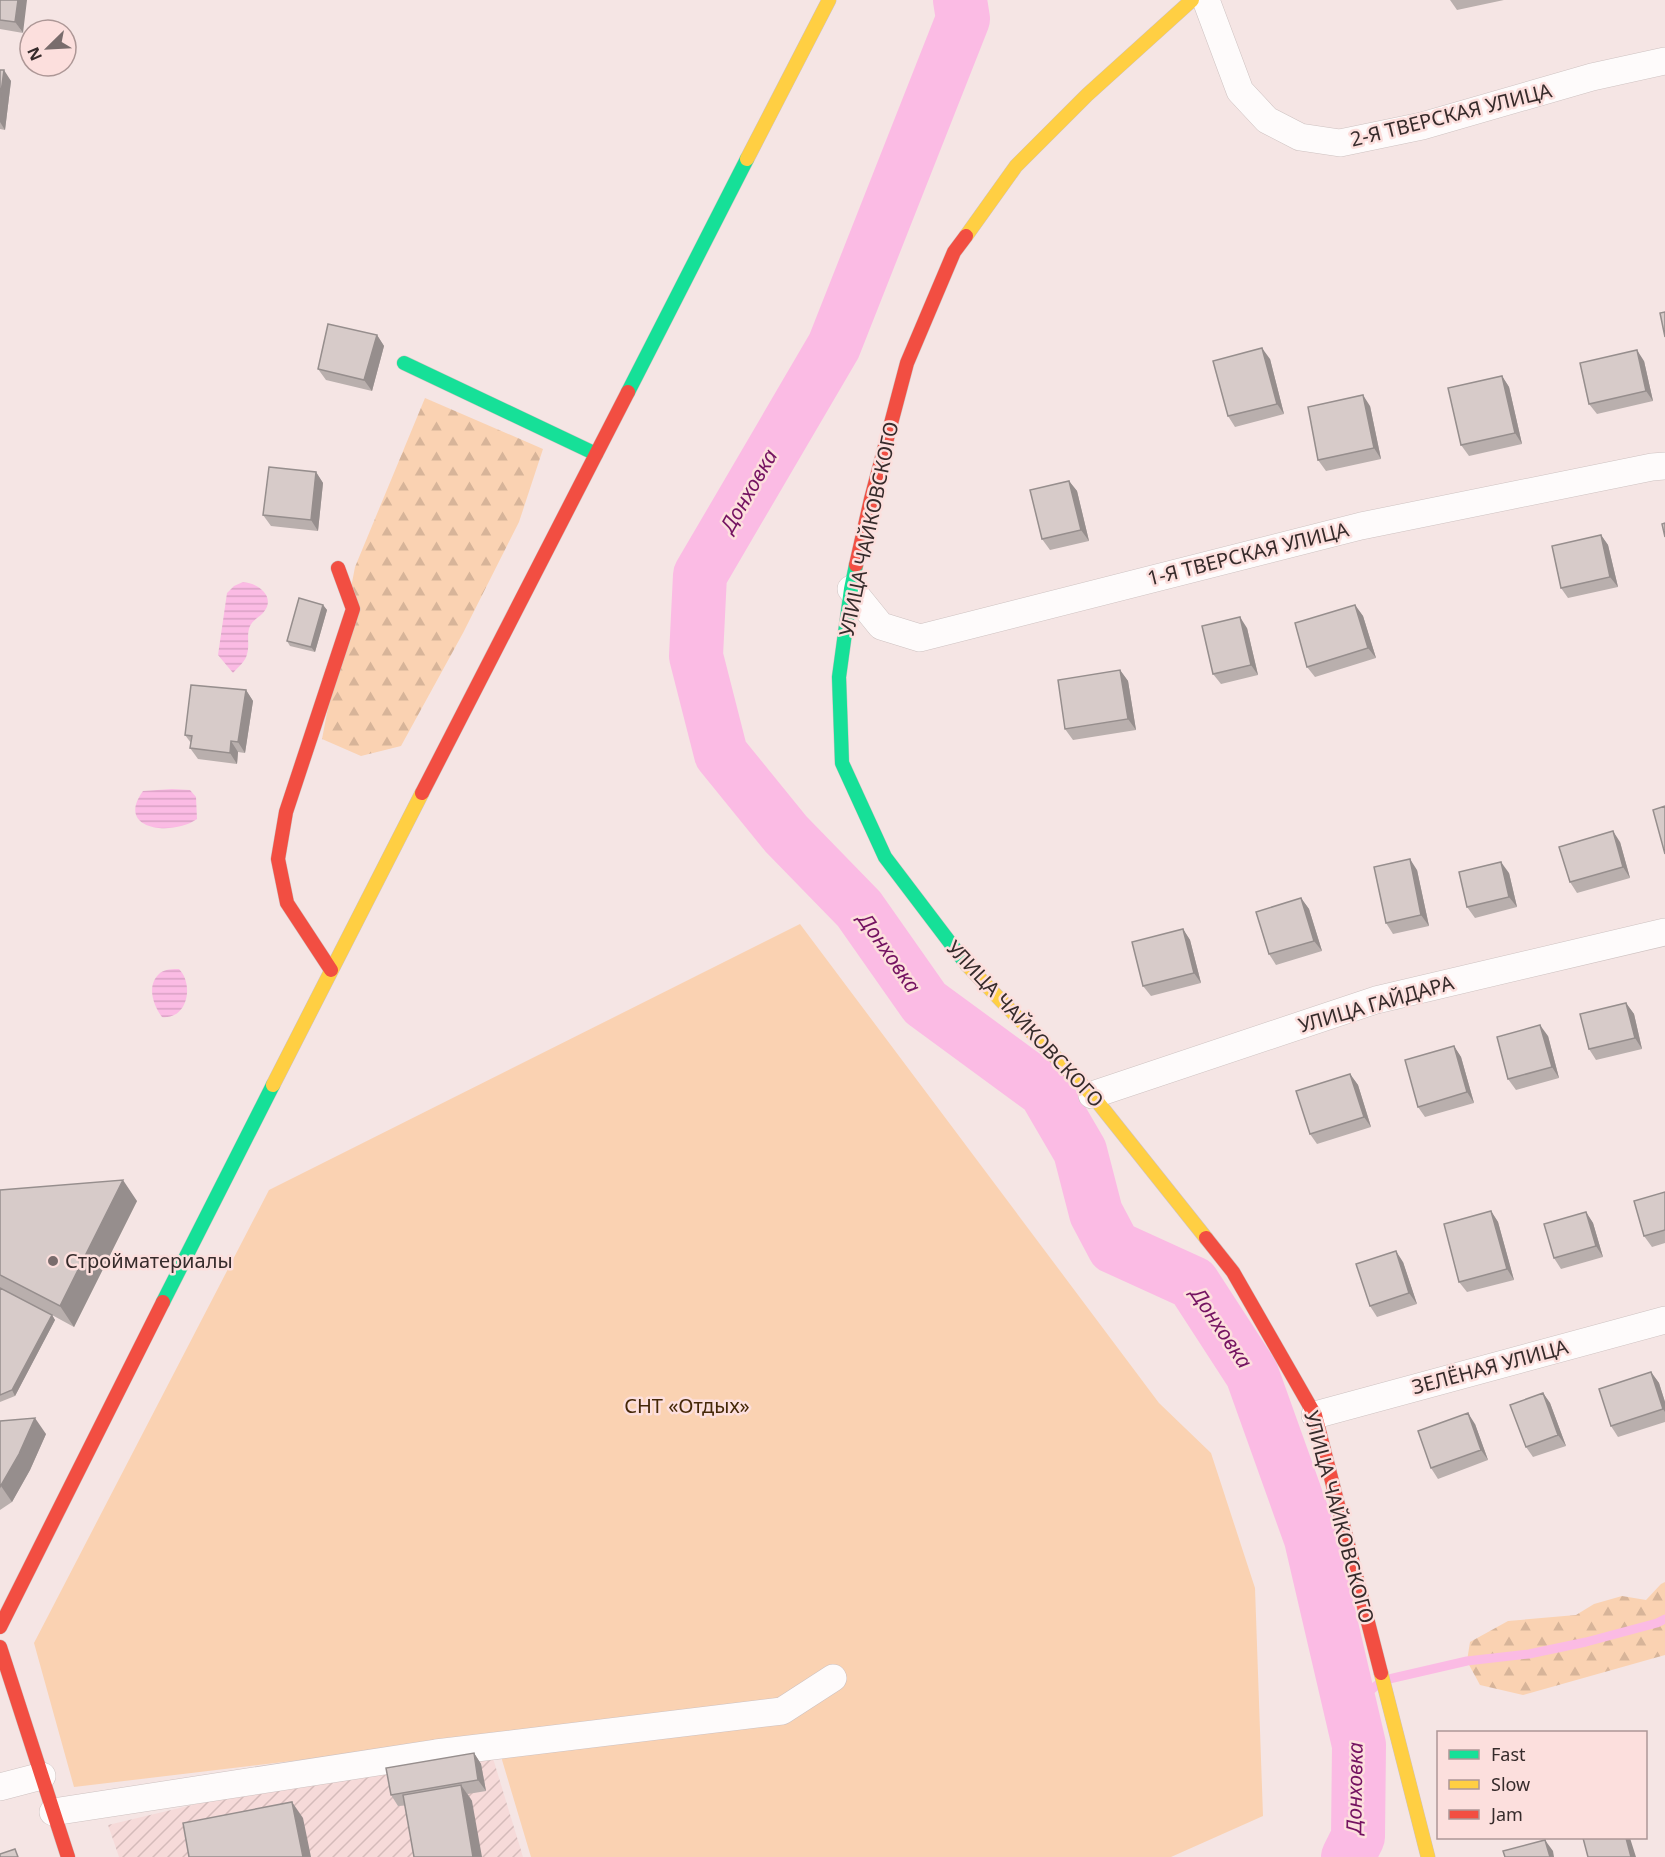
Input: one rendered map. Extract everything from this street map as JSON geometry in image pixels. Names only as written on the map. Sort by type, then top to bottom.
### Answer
[{"type":"street","points":[[0,1627],[332,970],[829,0]]},
{"type":"street","name":"УЛИЦА ЧАЙКОВСКОГО","points":[[1192,0],[1087,95],[1016,166],[954,252],[907,363],[851,590],[839,677],[842,763],[885,857],[962,960],[1092,1095],[1233,1272],[1316,1415],[1428,1857]]},
{"type":"street","name":"2-Я ТВЕРСКАЯ УЛИЦА","points":[[1206,0],[1240,91],[1268,120],[1292,133],[1300,137],[1340,143],[1422,126],[1592,77],[1665,61]]},
{"type":"street","points":[[404,363],[596,454]]},
{"type":"street","name":"1-Я ТВЕРСКАЯ УЛИЦА","points":[[851,590],[880,626],[920,638],[1361,525],[1652,466],[1665,466]]},
{"type":"street","points":[[332,970],[287,903],[278,859],[286,812],[353,609],[338,568]]},
{"type":"street","name":"УЛИЦА ГАЙДАРА","points":[[1092,1095],[1377,1000],[1665,932]]},
{"type":"street","name":"ЗЕЛЁНАЯ УЛИЦА","points":[[1316,1415],[1665,1320]]},
{"type":"street","points":[[0,1647],[68,1857]]},
{"type":"street","points":[[53,1812],[436,1753],[782,1711],[832,1678]]},
{"type":"street","points":[[0,1787],[42,1776]]},
{"type":"shaded area","points":[[243,582],[260,588],[267,596],[268,602],[263,613],[250,626],[246,657],[233,673],[218,655],[227,593],[234,586]]},
{"type":"shaded area","points":[[190,790],[196,797],[197,819],[187,824],[162,828],[141,822],[136,815],[136,804],[143,791]]},
{"type":"shaded area","points":[[169,969],[179,969],[186,983],[186,1000],[178,1013],[162,1017],[152,995],[153,983],[160,973]]},
{"type":"shaded area","points":[[492,1755],[523,1857],[119,1857],[108,1825],[247,1792]]},
{"type":"green space","points":[[425,398],[543,449],[519,522],[463,633],[401,746],[361,756],[322,739],[355,567]]},
{"type":"green space","name":"СНТ «Отдых»","points":[[800,924],[1159,1403],[1211,1453],[1255,1588],[1263,1816],[1171,1857],[531,1857],[494,1733],[418,1746],[74,1787],[34,1643],[269,1190]]},
{"type":"green space","points":[[1665,1582],[1665,1655],[1523,1695],[1480,1685],[1467,1661],[1470,1642],[1508,1621],[1576,1615],[1594,1604],[1622,1596],[1646,1600]]},
{"type":"building","points":[[0,0],[18,0],[15,22],[0,20]]},
{"type":"building","points":[[0,70],[4,70],[0,100]]},
{"type":"building","points":[[1665,312],[1665,337],[1660,313]]},
{"type":"building","points":[[328,324],[377,335],[364,380],[318,369]]},
{"type":"building","points":[[1262,348],[1277,404],[1228,416],[1213,361]]},
{"type":"building","points":[[1637,350],[1646,391],[1589,404],[1580,363]]},
{"type":"building","points":[[1502,376],[1515,433],[1461,445],[1448,388]]},
{"type":"building","points":[[1363,395],[1374,448],[1318,460],[1308,407]]},
{"type":"building","points":[[269,467],[316,472],[311,520],[263,515]]},
{"type":"building","points":[[1069,481],[1081,530],[1042,539],[1030,490]]},
{"type":"building","points":[[1601,535],[1610,577],[1561,588],[1552,546]]},
{"type":"building","points":[[299,598],[323,605],[311,647],[287,641]]},
{"type":"building","points":[[1355,605],[1368,648],[1307,667],[1295,623]]},
{"type":"building","points":[[1240,617],[1251,665],[1213,674],[1202,626]]},
{"type":"building","points":[[1120,670],[1128,719],[1065,729],[1058,680]]},
{"type":"building","points":[[191,685],[246,690],[238,742],[231,741],[230,753],[190,748],[192,736],[185,735]]},
{"type":"building","points":[[1665,806],[1665,854],[1653,810]]},
{"type":"building","points":[[1613,831],[1623,867],[1570,882],[1559,847]]},
{"type":"building","points":[[1410,859],[1421,915],[1386,923],[1374,867]]},
{"type":"building","points":[[1501,862],[1509,897],[1467,907],[1459,872]]},
{"type":"building","points":[[1301,898],[1314,941],[1269,954],[1256,912]]},
{"type":"building","points":[[1183,929],[1194,973],[1143,986],[1132,942]]},
{"type":"building","points":[[1626,1003],[1635,1038],[1589,1049],[1580,1014]]},
{"type":"building","points":[[1540,1025],[1552,1067],[1508,1079],[1497,1037]]},
{"type":"building","points":[[1454,1046],[1467,1092],[1418,1107],[1405,1060]]},
{"type":"building","points":[[1350,1074],[1364,1117],[1310,1134],[1296,1091]]},
{"type":"building","name":"Стройматериалы","points":[[123,1180],[60,1306],[0,1275],[0,1190]]},
{"type":"building","points":[[1665,1192],[1665,1230],[1644,1236],[1634,1201]]},
{"type":"building","points":[[1491,1211],[1507,1269],[1459,1282],[1444,1224]]},
{"type":"building","points":[[1586,1212],[1596,1246],[1554,1258],[1544,1224]]},
{"type":"building","points":[[1396,1251],[1409,1293],[1370,1306],[1356,1264]]},
{"type":"building","points":[[0,1288],[52,1315],[12,1390],[0,1395]]},
{"type":"building","points":[[1651,1372],[1663,1409],[1611,1426],[1599,1389]]},
{"type":"building","points":[[1543,1393],[1558,1435],[1526,1447],[1510,1405]]},
{"type":"building","points":[[1468,1413],[1481,1450],[1431,1468],[1418,1431]]},
{"type":"building","points":[[35,1418],[19,1454],[0,1487],[0,1421]]},
{"type":"building","points":[[474,1753],[478,1780],[391,1795],[386,1768]]},
{"type":"building","points":[[461,1785],[473,1857],[414,1857],[403,1795]]},
{"type":"building","points":[[292,1802],[303,1857],[189,1857],[183,1823]]},
{"type":"building","points":[[1583,1839],[1626,1839],[1631,1857],[1588,1857]]},
{"type":"building","points":[[1545,1840],[1550,1857],[1505,1857],[1503,1851]]},
{"type":"building","points":[[15,1849],[18,1857],[0,1857],[0,1854]]},
{"type":"waterway","name":"Донховка","points":[[960,0],[963,19],[834,346],[700,575],[696,656],[721,754],[786,834],[859,909],[925,1003],[1045,1091],[1080,1151],[1096,1213],[1114,1247],[1193,1283],[1252,1374],[1311,1539],[1359,1745],[1358,1837],[1348,1857]]},
{"type":"waterway","points":[[1389,1679],[1467,1661],[1529,1654],[1586,1642],[1665,1619]]},
{"type":"waterway","points":[[1359,1745],[1365,1695],[1377,1685]]},
{"type":"traffic: fast","points":[[628,392],[747,159]]},
{"type":"traffic: fast","points":[[404,363],[596,454]]},
{"type":"traffic: fast","points":[[856,565],[839,677],[842,763],[885,857],[967,965]]},
{"type":"traffic: fast","points":[[163,1302],[273,1085]]},
{"type":"traffic: slow","points":[[747,159],[829,0]]},
{"type":"traffic: slow","points":[[966,236],[1016,166],[1087,95],[1192,0]]},
{"type":"traffic: slow","points":[[273,1085],[422,793]]},
{"type":"traffic: slow","points":[[967,965],[1092,1095],[1206,1238]]},
{"type":"traffic: slow","points":[[1381,1673],[1428,1857]]},
{"type":"traffic: jam","points":[[856,565],[907,363],[954,252],[966,236]]},
{"type":"traffic: jam","points":[[422,793],[628,392]]},
{"type":"traffic: jam","points":[[331,970],[287,903],[278,859],[286,812],[353,609],[338,568]]},
{"type":"traffic: jam","points":[[1206,1238],[1233,1272],[1315,1415],[1381,1673]]},
{"type":"traffic: jam","points":[[0,1627],[163,1302]]},
{"type":"traffic: jam","points":[[0,1647],[68,1857]]},
{"type":"place","name":"Стройматериалы","points":[[53,1261]]}]
